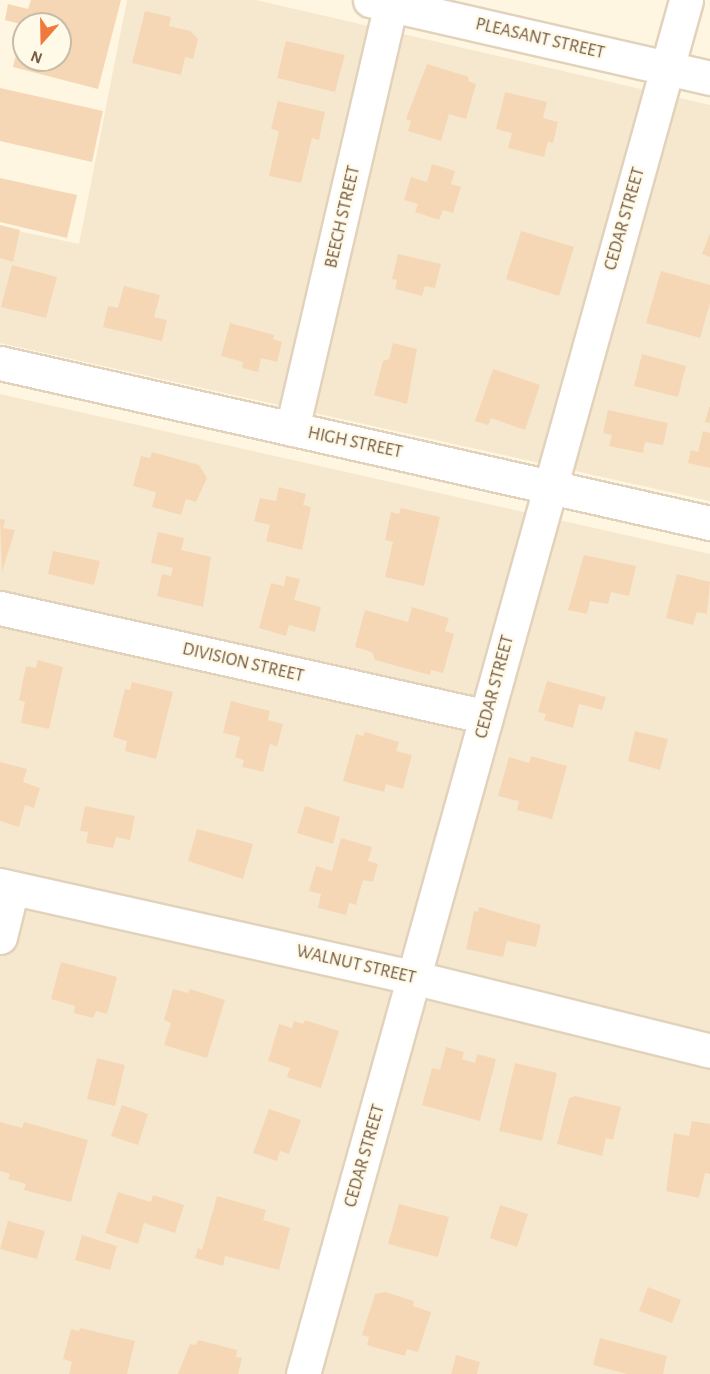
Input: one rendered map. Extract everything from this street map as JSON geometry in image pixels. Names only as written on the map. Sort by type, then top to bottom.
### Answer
[{"type":"street","name":"CEDAR STREET","points":[[303,1374],[416,978],[486,717],[686,0]]},
{"type":"street","name":"PLEASANT STREET","points":[[381,2],[710,78]]},
{"type":"street","name":"BEECH STREET","points":[[292,429],[381,2]]},
{"type":"street","name":"HIGH STREET","points":[[0,363],[710,523]]},
{"type":"street","name":"DIVISION STREET","points":[[0,608],[486,717]]},
{"type":"street","name":"WALNUT STREET","points":[[6,887],[416,978],[710,1051]]},
{"type":"street","points":[[0,937],[6,887]]},
{"type":"shaded area","points":[[127,0],[256,0],[710,105],[710,501],[0,343],[0,227],[79,244]]},
{"type":"shaded area","points":[[0,394],[710,554],[710,1374],[0,1374]]},
{"type":"building","points":[[31,0],[121,0],[98,89],[32,72],[72,72],[72,12],[12,12],[12,22],[5,20],[8,4],[28,9]]},
{"type":"building","points":[[145,11],[171,17],[169,26],[190,31],[198,39],[193,59],[185,57],[181,75],[132,63]]},
{"type":"building","points":[[286,41],[345,55],[335,92],[277,78]]},
{"type":"building","points":[[427,64],[469,77],[468,81],[476,84],[466,119],[449,114],[441,141],[408,131],[411,121],[406,119]]},
{"type":"building","points":[[0,88],[103,111],[92,162],[0,141]]},
{"type":"building","points":[[505,92],[547,102],[543,118],[558,122],[553,143],[548,142],[544,157],[508,148],[512,133],[496,129]]},
{"type":"building","points":[[278,101],[325,112],[319,140],[312,138],[301,183],[269,176],[279,131],[271,129]]},
{"type":"building","points":[[432,164],[455,171],[451,184],[461,187],[453,213],[443,210],[439,220],[415,212],[418,204],[404,200],[411,177],[427,182]]},
{"type":"building","points":[[0,178],[77,195],[67,238],[0,222]]},
{"type":"building","points":[[0,225],[20,230],[13,262],[0,258]]},
{"type":"building","points":[[521,231],[574,247],[559,296],[506,279]]},
{"type":"building","points":[[710,233],[710,257],[702,254]]},
{"type":"building","points":[[398,254],[441,264],[435,288],[425,286],[422,296],[395,289],[397,280],[392,279]]},
{"type":"building","points":[[12,265],[57,277],[46,318],[1,307]]},
{"type":"building","points":[[661,271],[710,285],[710,303],[700,338],[646,323]]},
{"type":"building","points":[[124,286],[160,295],[154,317],[167,320],[162,341],[103,327],[108,306],[118,308]]},
{"type":"building","points":[[230,323],[274,335],[273,339],[282,342],[277,362],[261,358],[258,372],[242,368],[243,362],[221,356]]},
{"type":"building","points":[[393,343],[417,349],[407,404],[374,395],[383,361],[389,359]]},
{"type":"building","points":[[642,354],[686,366],[678,397],[634,386]]},
{"type":"building","points":[[493,369],[540,385],[525,430],[491,418],[488,425],[475,421]]},
{"type":"building","points":[[710,407],[710,423],[705,422]]},
{"type":"building","points":[[608,410],[668,423],[663,445],[645,442],[643,453],[609,446],[612,435],[603,433]]},
{"type":"building","points":[[703,431],[710,433],[710,468],[688,463],[691,450],[698,452]]},
{"type":"building","points":[[152,452],[199,465],[207,478],[196,502],[186,499],[181,515],[152,507],[156,492],[133,486],[141,456],[150,458]]},
{"type":"building","points":[[279,487],[306,494],[303,505],[311,507],[302,550],[266,541],[270,525],[254,521],[260,498],[276,501]]},
{"type":"building","points":[[401,508],[440,517],[424,586],[385,577],[393,542],[385,540],[391,512],[399,514]]},
{"type":"building","points":[[0,519],[5,520],[3,528],[15,530],[2,572]]},
{"type":"building","points":[[158,532],[184,538],[181,550],[211,557],[203,607],[157,596],[162,574],[171,576],[173,568],[151,563]]},
{"type":"building","points":[[53,551],[100,561],[94,585],[48,574]]},
{"type":"building","points":[[584,555],[636,566],[629,596],[611,592],[608,604],[590,601],[587,614],[568,610]]},
{"type":"building","points":[[677,574],[710,582],[707,614],[697,612],[693,625],[666,618]]},
{"type":"building","points":[[286,576],[300,579],[294,600],[321,607],[315,632],[289,625],[286,636],[259,628],[271,583],[284,586]]},
{"type":"building","points":[[412,607],[449,618],[445,631],[454,634],[443,673],[431,670],[430,675],[375,660],[372,652],[355,647],[365,610],[408,622]]},
{"type":"building","points":[[38,660],[63,667],[49,729],[21,723],[25,702],[19,700],[26,666],[36,668]]},
{"type":"building","points":[[547,681],[606,697],[602,710],[579,704],[573,728],[544,720],[546,714],[538,712]]},
{"type":"building","points":[[132,682],[173,692],[156,759],[125,751],[127,741],[113,737],[125,689],[130,690]]},
{"type":"building","points":[[231,701],[270,711],[268,720],[283,724],[277,747],[270,744],[263,772],[242,767],[244,760],[235,757],[240,737],[223,733]]},
{"type":"building","points":[[635,731],[668,739],[660,770],[628,761]]},
{"type":"building","points":[[365,732],[399,742],[396,751],[412,755],[403,789],[386,784],[384,792],[343,781],[356,734],[363,736]]},
{"type":"building","points":[[531,756],[567,766],[552,819],[517,810],[519,801],[498,796],[509,757],[529,763]]},
{"type":"building","points":[[0,762],[27,769],[23,782],[40,788],[34,808],[25,805],[19,827],[0,821]]},
{"type":"building","points":[[85,806],[135,816],[130,840],[116,837],[113,848],[86,843],[88,832],[80,831]]},
{"type":"building","points":[[305,806],[340,817],[333,844],[297,833]]},
{"type":"building","points":[[197,829],[253,844],[243,879],[188,861]]},
{"type":"building","points":[[341,838],[372,847],[368,861],[378,864],[373,882],[363,880],[356,905],[349,903],[346,915],[318,908],[321,894],[309,891],[316,866],[332,871]]},
{"type":"building","points":[[479,907],[541,925],[536,947],[507,941],[503,957],[466,949],[474,911],[478,912]]},
{"type":"building","points":[[61,962],[117,977],[107,1014],[96,1011],[93,1018],[74,1013],[75,1006],[51,999]]},
{"type":"building","points":[[173,989],[188,993],[190,989],[225,1000],[207,1058],[164,1045],[171,1023],[164,1020]]},
{"type":"building","points":[[305,1020],[339,1031],[321,1088],[287,1077],[290,1068],[268,1061],[279,1024],[292,1028],[294,1021],[303,1024]]},
{"type":"building","points":[[446,1047],[464,1052],[462,1059],[475,1063],[477,1054],[496,1059],[480,1121],[422,1105],[432,1068],[440,1070]]},
{"type":"building","points":[[97,1058],[125,1065],[115,1106],[87,1099]]},
{"type":"building","points":[[515,1063],[557,1073],[542,1141],[499,1131]]},
{"type":"building","points":[[575,1096],[621,1107],[613,1140],[606,1138],[602,1156],[557,1144],[569,1098]]},
{"type":"building","points":[[122,1105],[148,1114],[138,1145],[111,1136]]},
{"type":"building","points":[[269,1109],[301,1120],[289,1154],[280,1151],[277,1161],[253,1153]]},
{"type":"building","points":[[692,1121],[710,1124],[710,1174],[705,1173],[699,1198],[666,1191],[674,1133],[689,1136]]},
{"type":"building","points":[[0,1122],[22,1128],[24,1122],[88,1140],[71,1202],[24,1190],[26,1184],[8,1179],[10,1174],[0,1171]]},
{"type":"building","points":[[118,1192],[151,1202],[153,1195],[184,1205],[175,1233],[144,1223],[138,1244],[105,1233]]},
{"type":"building","points":[[217,1196],[266,1210],[263,1220],[290,1228],[279,1270],[225,1256],[223,1266],[195,1258],[198,1248],[202,1250]]},
{"type":"building","points":[[399,1204],[449,1217],[438,1257],[388,1244]]},
{"type":"building","points":[[500,1205],[528,1214],[517,1247],[490,1238]]},
{"type":"building","points":[[8,1221],[45,1231],[37,1259],[0,1249]]},
{"type":"building","points":[[82,1235],[117,1246],[110,1270],[75,1260]]},
{"type":"building","points":[[648,1287],[681,1300],[672,1323],[639,1311]]},
{"type":"building","points":[[385,1292],[414,1301],[413,1306],[431,1312],[418,1352],[407,1349],[405,1356],[367,1345],[369,1337],[362,1335],[375,1294]]},
{"type":"building","points":[[80,1328],[135,1341],[127,1374],[69,1374],[72,1362],[63,1359],[71,1329],[79,1331]]},
{"type":"building","points":[[600,1338],[667,1356],[663,1374],[627,1374],[593,1365]]},
{"type":"building","points":[[198,1340],[237,1350],[236,1357],[242,1358],[238,1374],[178,1374],[190,1344],[196,1345]]},
{"type":"building","points":[[456,1355],[480,1362],[477,1374],[451,1374]]}]
